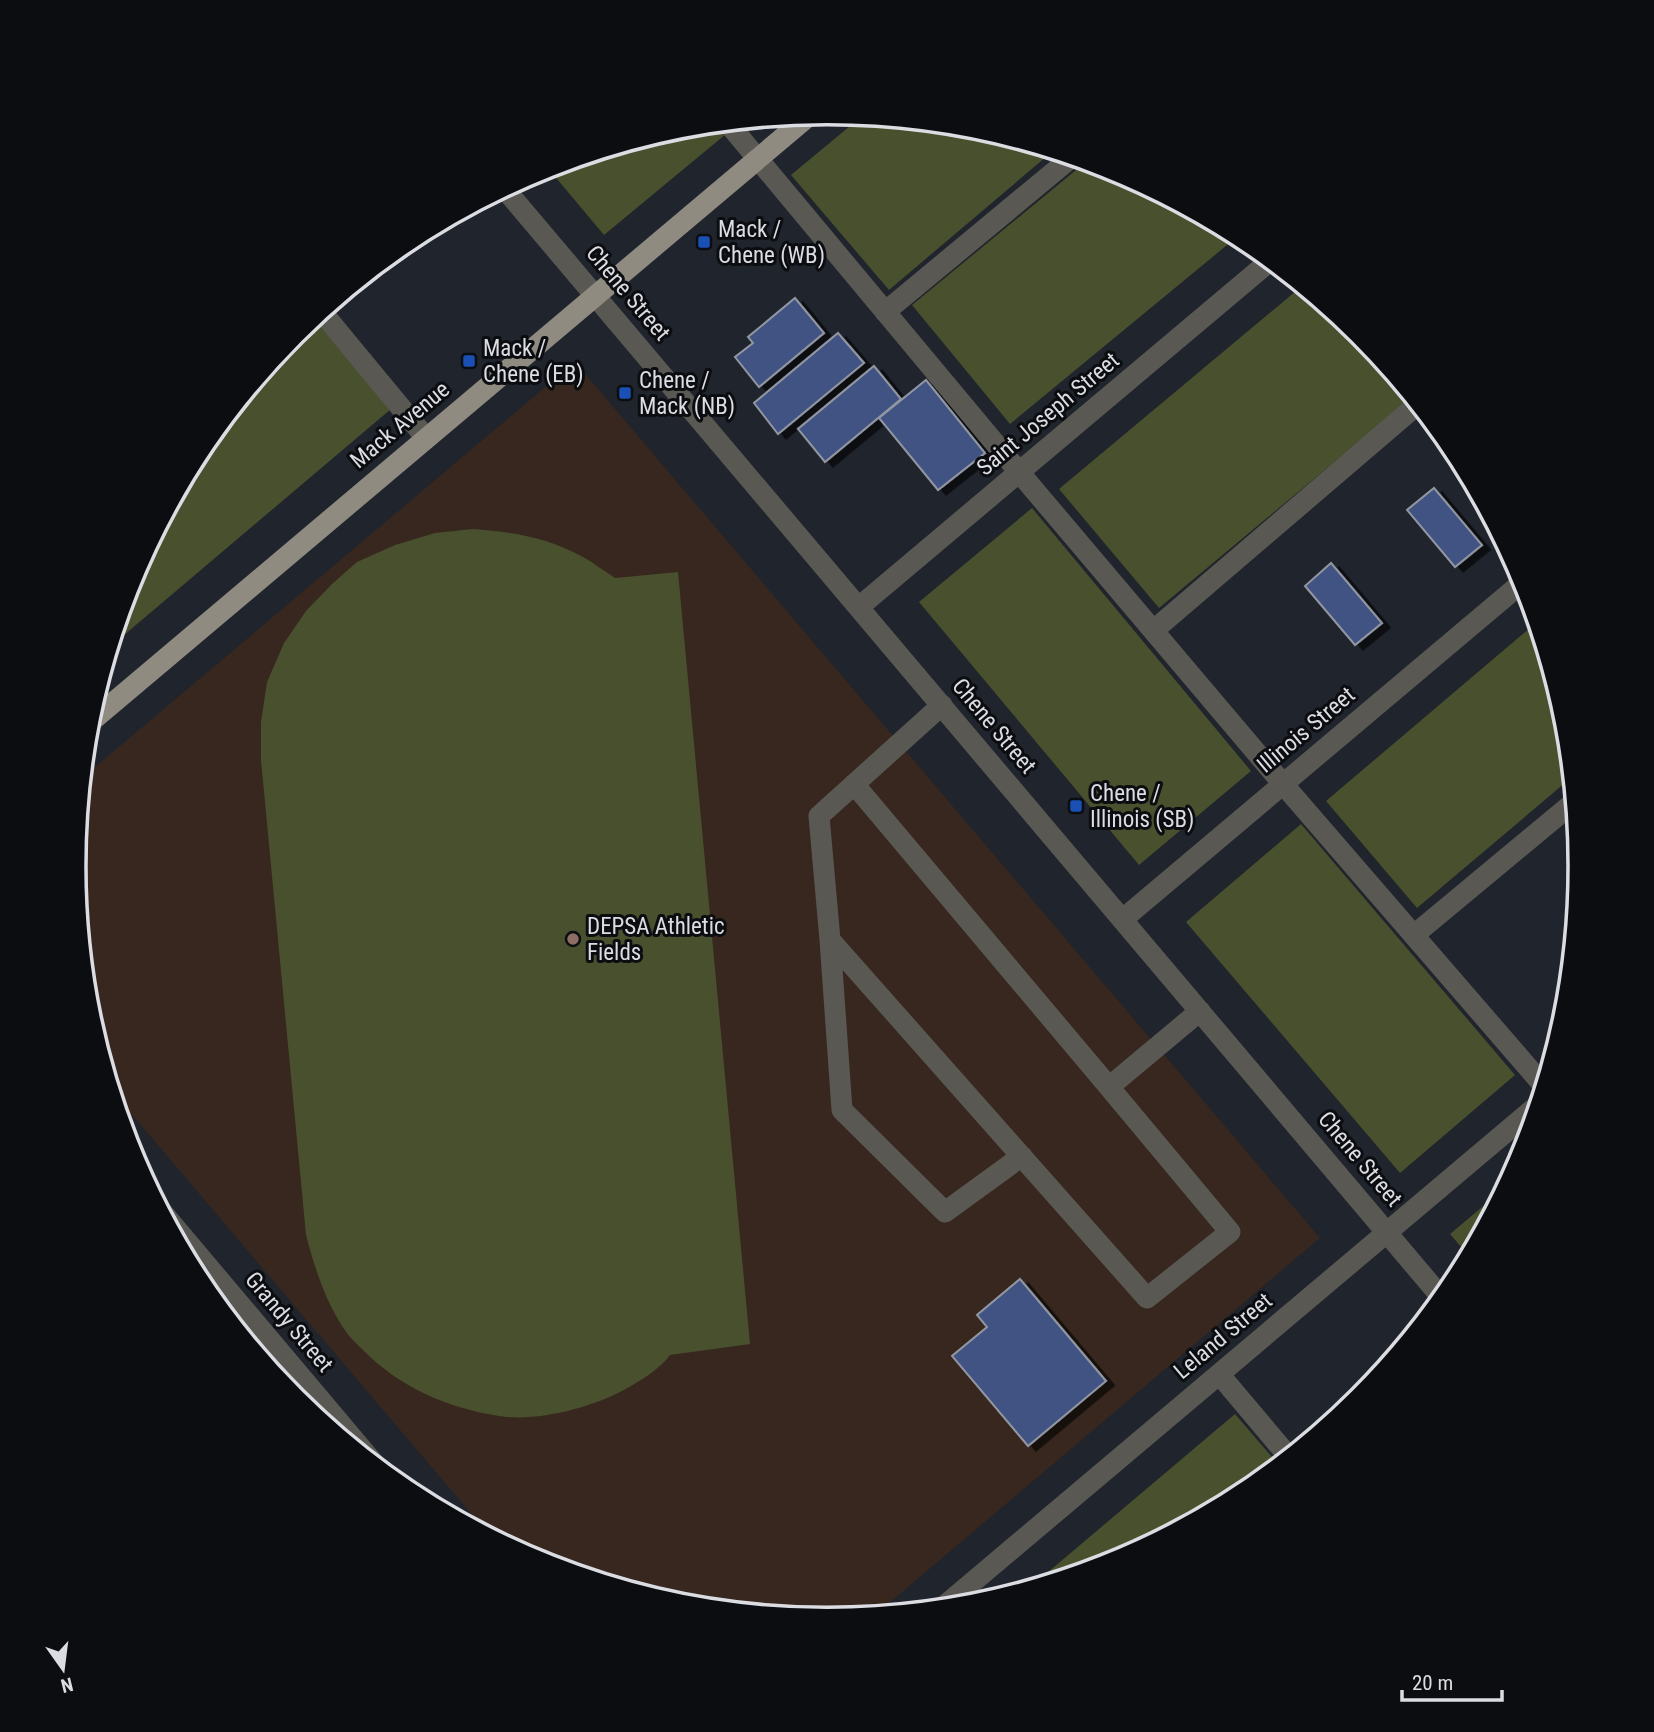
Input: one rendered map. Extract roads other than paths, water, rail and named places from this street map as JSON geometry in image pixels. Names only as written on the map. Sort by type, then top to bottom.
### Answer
[{"type":"main road","name":"Mack Avenue","points":[[102,712],[797,126]]},
{"type":"street","points":[[734,131],[1283,784],[1537,1078]]},
{"type":"street","points":[[885,312],[1064,164]]},
{"type":"street","name":"Chene Street","points":[[511,195],[1435,1289]]},
{"type":"street","name":"Saint Joseph Street","points":[[859,607],[1263,267]]},
{"type":"street","points":[[328,319],[426,438]]},
{"type":"street","points":[[1154,630],[1411,410]]},
{"type":"street","name":"Illinois Street","points":[[1123,919],[1515,589]]},
{"type":"street","points":[[942,705],[819,816],[842,1110],[944,1212],[1022,1156]]},
{"type":"street","points":[[830,940],[1147,1298],[1230,1232],[854,785]]},
{"type":"street","points":[[1413,935],[1566,809]]},
{"type":"street","points":[[1109,1087],[1200,1011]]},
{"type":"street","name":"Leland Street","points":[[957,1596],[1524,1116]]},
{"type":"street","name":"Grandy Street","points":[[206,1270],[271,1356]]},
{"type":"street","points":[[1219,1374],[1283,1450]]},
{"type":"place","name":"Mack / Chene (WB)","points":[[704,242]]},
{"type":"place","name":"Mack / Chene (EB)","points":[[469,361]]},
{"type":"place","name":"Chene / Mack (NB)","points":[[625,393]]},
{"type":"place","name":"Chene / Illinois (SB)","points":[[1076,806]]},
{"type":"place","name":"DEPSA Athletic Fields","points":[[573,939]]}]
